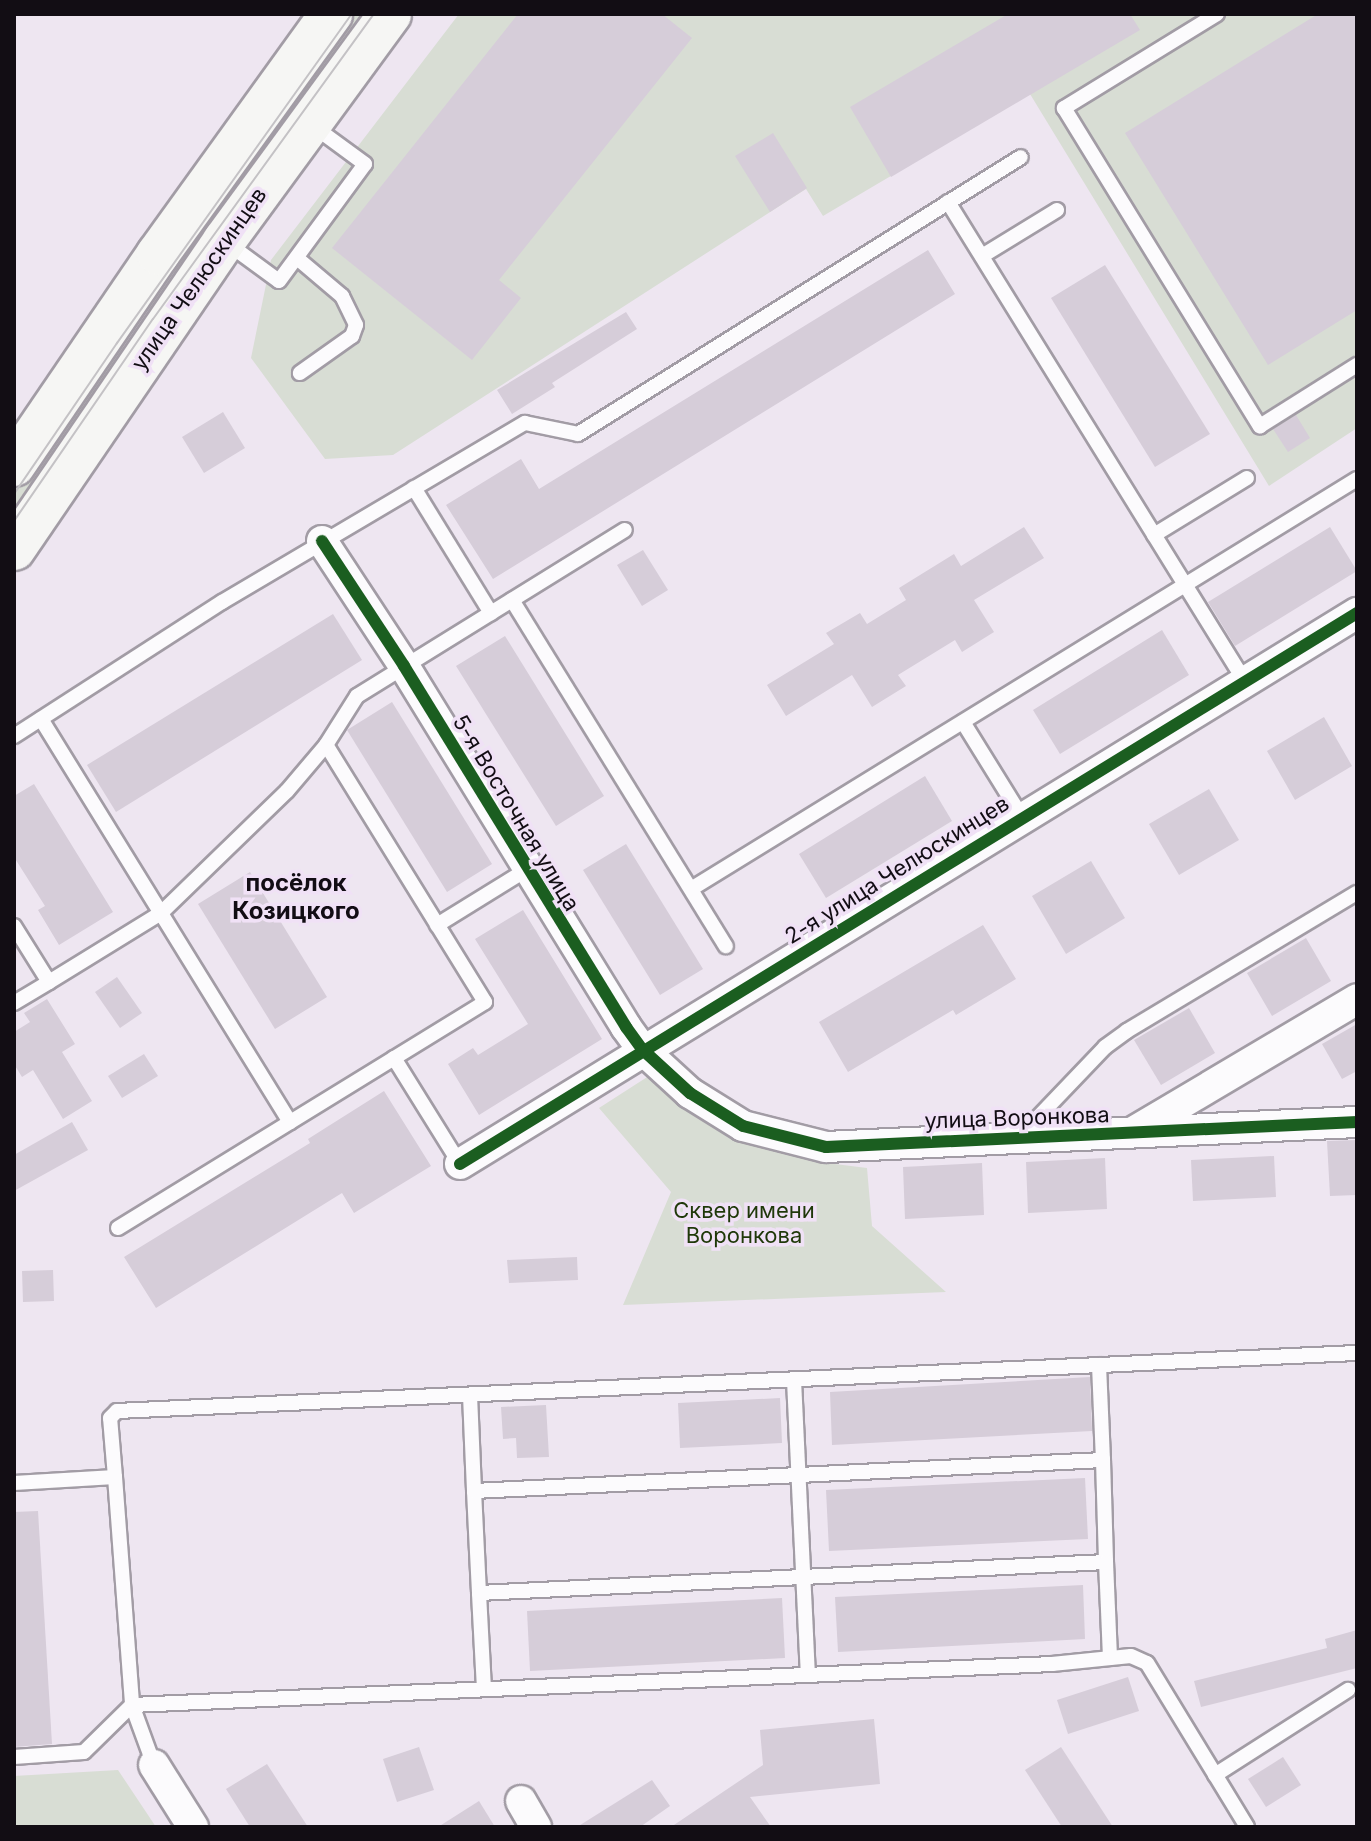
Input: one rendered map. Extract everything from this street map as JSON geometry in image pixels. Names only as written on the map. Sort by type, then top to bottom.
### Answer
[{"type":"main road","points":[[14,465],[158,254],[331,14]]},
{"type":"main road","name":"улица Челюскинцев","points":[[14,549],[224,241],[390,14]]},
{"type":"street","name":"5-я Восточная улица","points":[[322,541],[404,666],[526,870],[643,1050],[690,1093]]},
{"type":"street","name":"2-я улица Челюскинцев","points":[[460,1164],[1357,613]]},
{"type":"street","points":[[1133,1133],[1357,999]]},
{"type":"street","name":"улица Воронкова","points":[[690,1093],[743,1126],[826,1147],[1357,1122]]},
{"type":"street","points":[[154,1765],[193,1827]]},
{"type":"street","points":[[521,1801],[536,1827]]},
{"type":"lane","points":[[1217,14],[1064,108],[1260,426],[1357,365]]},
{"type":"lane","points":[[224,241],[279,281],[297,258],[365,164],[310,123]]},
{"type":"lane","points":[[14,736],[322,541],[525,423],[578,434],[1021,157]]},
{"type":"lane","points":[[948,202],[1244,680]]},
{"type":"lane","points":[[982,256],[1057,210]]},
{"type":"lane","points":[[297,258],[342,296],[356,325],[352,336],[300,373]]},
{"type":"lane","points":[[1154,535],[1247,478]]},
{"type":"lane","points":[[691,889],[1357,479]]},
{"type":"lane","points":[[414,488],[491,613]]},
{"type":"lane","points":[[14,1003],[161,913],[287,791],[326,745],[357,696],[625,530]]},
{"type":"lane","points":[[512,600],[726,946]]},
{"type":"lane","points":[[41,719],[290,1122]]},
{"type":"lane","points":[[963,722],[1022,817]]},
{"type":"lane","points":[[118,1228],[485,1002],[326,745]]},
{"type":"lane","points":[[437,925],[526,870]]},
{"type":"lane","points":[[1019,1138],[1105,1047],[1127,1031],[1357,893]]},
{"type":"lane","points":[[14,926],[49,982]]},
{"type":"lane","points":[[394,1058],[460,1164]]},
{"type":"lane","points":[[154,1765],[132,1705],[110,1418],[117,1411],[1357,1353]]},
{"type":"lane","points":[[1099,1365],[1110,1658]]},
{"type":"lane","points":[[794,1380],[808,1674]]},
{"type":"lane","points":[[470,1395],[484,1689]]},
{"type":"lane","points":[[474,1491],[1103,1460]]},
{"type":"lane","points":[[14,1483],[115,1477]]},
{"type":"lane","points":[[479,1593],[1106,1562]]},
{"type":"lane","points":[[14,1757],[84,1752],[132,1705],[1052,1664],[1131,1656],[1147,1663],[1247,1827]]},
{"type":"lane","points":[[1215,1775],[1348,1690]]},
{"type":"green space","points":[[348,14],[377,14],[153,311],[147,308],[145,297]]},
{"type":"green space","points":[[459,14],[1357,14],[1357,428],[1269,486],[1030,94],[823,216],[806,189],[393,455],[325,459],[251,358],[271,260]]},
{"type":"green space","points":[[119,345],[126,351],[14,526],[14,487],[106,352]]},
{"type":"green space","name":"Сквер имени Воронкова","points":[[655,1072],[738,1137],[819,1162],[867,1168],[872,1226],[946,1292],[623,1305],[671,1192],[599,1108]]},
{"type":"green space","points":[[118,1770],[156,1827],[14,1827],[14,1776]]},
{"type":"building","points":[[518,14],[662,14],[692,38],[499,280],[521,298],[472,360],[332,248]]},
{"type":"building","points":[[1008,14],[1130,14],[1140,30],[891,177],[850,107]]},
{"type":"building","points":[[1318,14],[1357,14],[1357,310],[1268,365],[1125,133]]},
{"type":"building","points":[[773,133],[807,188],[770,212],[735,156]]},
{"type":"building","points":[[928,250],[955,294],[493,579],[446,505],[521,459],[539,489]]},
{"type":"building","points":[[1105,265],[1210,434],[1155,467],[1051,298]]},
{"type":"building","points":[[626,312],[637,329],[552,383],[555,387],[512,414],[497,390]]},
{"type":"building","points":[[223,412],[245,448],[204,473],[182,437]]},
{"type":"building","points":[[1296,415],[1310,438],[1288,452],[1273,429]]},
{"type":"building","points":[[1024,527],[1044,558],[974,600],[994,632],[962,652],[955,640],[898,675],[906,686],[872,707],[852,675],[786,716],[767,685],[834,644],[826,633],[860,613],[867,624],[906,600],[899,588],[954,554],[961,566]]},
{"type":"building","points":[[1330,527],[1357,571],[1235,646],[1208,602]]},
{"type":"building","points":[[643,550],[668,590],[642,606],[617,565]]},
{"type":"building","points":[[333,614],[362,660],[116,812],[87,765]]},
{"type":"building","points":[[1162,630],[1189,675],[1060,754],[1033,710]]},
{"type":"building","points":[[505,636],[604,796],[556,826],[456,666]]},
{"type":"building","points":[[392,702],[492,864],[447,892],[347,730]]},
{"type":"building","points":[[1324,717],[1352,766],[1295,800],[1267,751]]},
{"type":"building","points":[[925,776],[952,821],[826,898],[799,854]]},
{"type":"building","points":[[34,784],[113,912],[59,945],[38,910],[45,906],[14,857],[14,796]]},
{"type":"building","points":[[1209,789],[1239,840],[1179,875],[1149,824]]},
{"type":"building","points":[[626,844],[703,969],[660,995],[583,870]]},
{"type":"building","points":[[1091,861],[1125,918],[1066,954],[1032,896]]},
{"type":"building","points":[[250,872],[327,997],[275,1029],[198,904]]},
{"type":"building","points":[[523,910],[602,1039],[479,1115],[448,1064],[473,1048],[478,1055],[528,1024],[475,939]]},
{"type":"building","points":[[983,925],[1016,979],[956,1015],[953,1010],[848,1072],[819,1022]]},
{"type":"building","points":[[1306,938],[1331,981],[1272,1016],[1247,973]]},
{"type":"building","points":[[117,977],[142,1013],[120,1028],[95,992]]},
{"type":"building","points":[[47,999],[75,1044],[62,1052],[92,1101],[63,1119],[33,1070],[22,1077],[14,1064],[14,1032],[30,1022],[24,1013]]},
{"type":"building","points":[[1189,1008],[1215,1053],[1161,1085],[1134,1040]]},
{"type":"building","points":[[1357,1024],[1357,1071],[1342,1079],[1322,1044]]},
{"type":"building","points":[[144,1054],[158,1076],[122,1098],[108,1076]]},
{"type":"building","points":[[384,1091],[431,1166],[354,1213],[342,1193],[156,1308],[124,1257],[310,1143],[308,1139]]},
{"type":"building","points":[[72,1122],[88,1150],[14,1191],[14,1155]]},
{"type":"building","points":[[1357,1140],[1357,1195],[1330,1196],[1327,1141]]},
{"type":"building","points":[[1274,1156],[1276,1197],[1193,1201],[1191,1160]]},
{"type":"building","points":[[1105,1158],[1107,1209],[1028,1213],[1026,1162]]},
{"type":"building","points":[[982,1163],[984,1215],[905,1219],[903,1167]]},
{"type":"building","points":[[577,1257],[578,1280],[509,1283],[507,1260]]},
{"type":"building","points":[[53,1270],[54,1301],[23,1302],[22,1271]]},
{"type":"building","points":[[1090,1377],[1092,1431],[832,1445],[830,1392]]},
{"type":"building","points":[[780,1398],[782,1443],[680,1448],[678,1403]]},
{"type":"building","points":[[546,1405],[549,1457],[517,1458],[516,1438],[503,1439],[501,1407]]},
{"type":"building","points":[[1085,1478],[1088,1539],[829,1551],[826,1490]]},
{"type":"building","points":[[38,1511],[52,1744],[14,1747],[14,1512]]},
{"type":"building","points":[[1083,1585],[1085,1639],[838,1652],[835,1597]]},
{"type":"building","points":[[782,1598],[785,1658],[530,1671],[527,1611]]},
{"type":"building","points":[[1357,1630],[1357,1668],[1201,1707],[1194,1681],[1327,1648],[1325,1639]]},
{"type":"building","points":[[1128,1677],[1139,1711],[1068,1734],[1057,1700]]},
{"type":"building","points":[[874,1719],[880,1784],[750,1797],[771,1827],[671,1827],[763,1765],[760,1730]]},
{"type":"building","points":[[419,1747],[434,1790],[397,1802],[383,1759]]},
{"type":"building","points":[[1061,1747],[1113,1827],[1062,1827],[1025,1770]]},
{"type":"building","points":[[1283,1757],[1301,1785],[1266,1807],[1248,1779]]},
{"type":"building","points":[[267,1764],[308,1827],[250,1827],[226,1789]]},
{"type":"building","points":[[652,1780],[670,1806],[640,1827],[577,1827]]},
{"type":"building","points":[[479,1801],[495,1827],[438,1827]]},
{"type":"tram line","points":[[14,494],[117,343],[352,14]]},
{"type":"tram line","points":[[14,521],[153,319],[374,14]]},
{"type":"cycle path","points":[[322,541],[404,666],[626,1027],[643,1050],[690,1093],[743,1126],[826,1147],[1357,1122]]},
{"type":"cycle path","points":[[460,1164],[1357,613]]},
{"type":"district","name":"посёлок Козицкого","points":[[296,897]]}]
